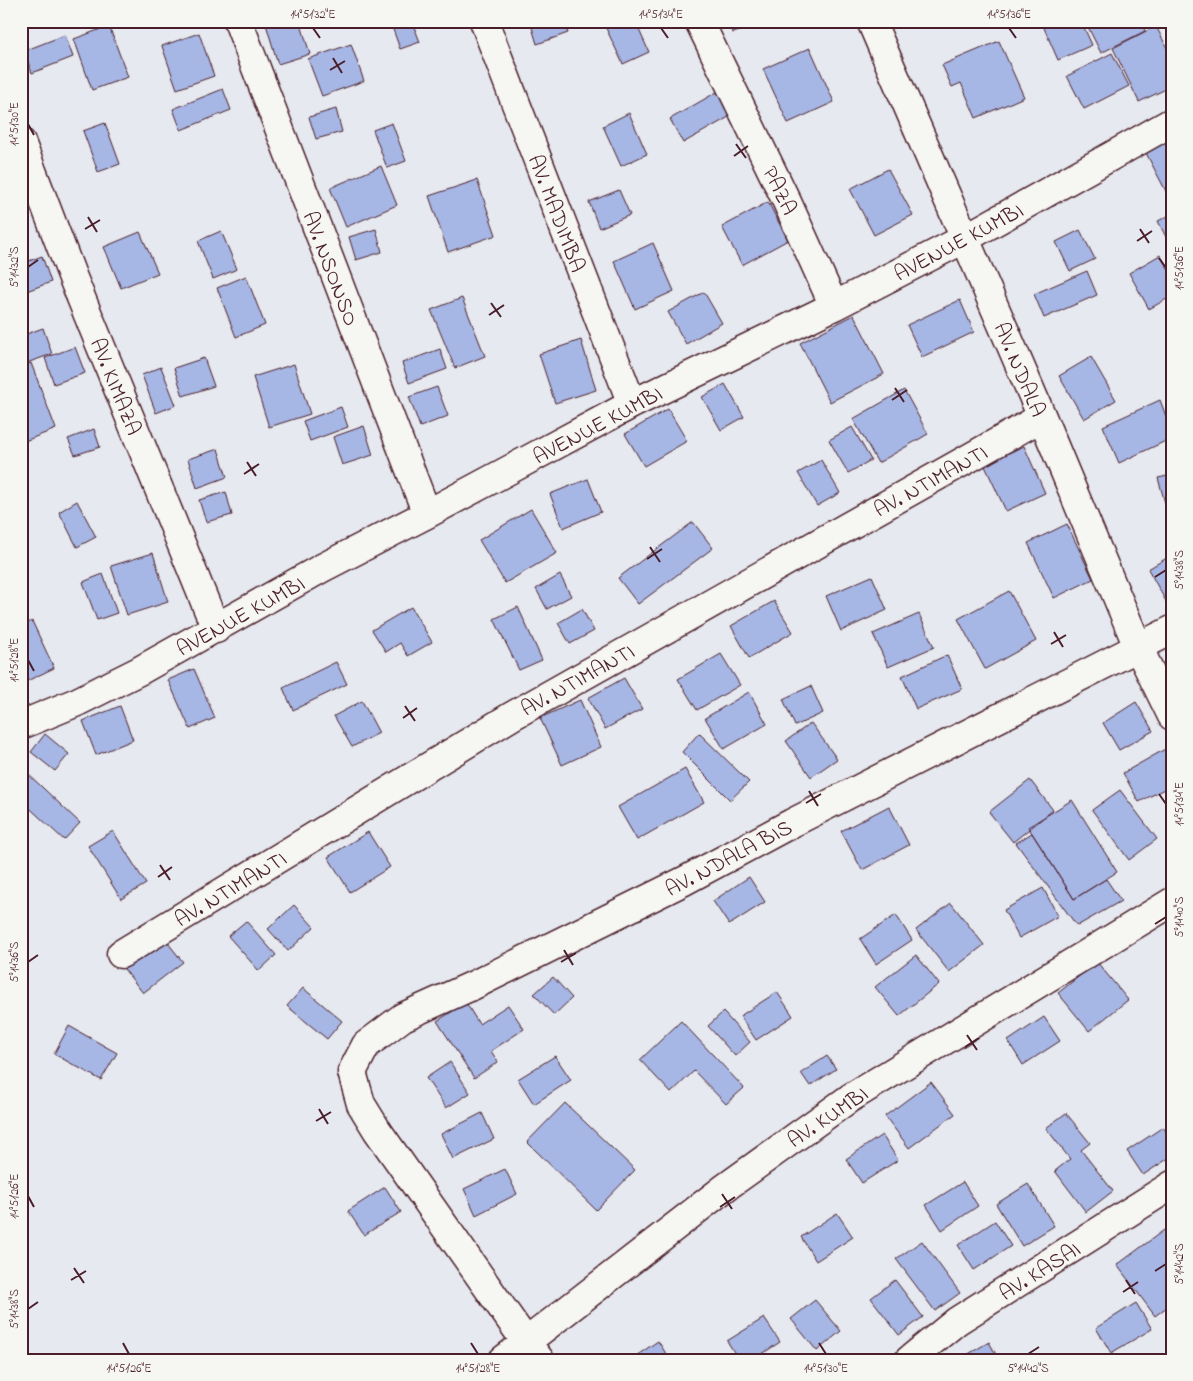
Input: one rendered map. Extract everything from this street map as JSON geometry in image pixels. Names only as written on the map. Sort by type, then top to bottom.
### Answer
[{"type":"street","name":"AV. NSONSO","points":[[238,21],[427,514]]},
{"type":"street","name":"AV. MADIMBA","points":[[484,21],[632,404]]},
{"type":"street","name":"PAZA","points":[[699,21],[787,202],[834,306]]},
{"type":"street","name":"AV. NDALA","points":[[871,21],[1042,417],[1138,647],[1172,716]]},
{"type":"street","name":"AVENUE KUMBI","points":[[21,725],[77,702],[216,629],[322,568],[632,404],[834,306],[964,239],[1172,122]]},
{"type":"street","name":"AV. KIMAZA","points":[[21,142],[73,278],[216,629]]},
{"type":"street","name":"AV. NTIMANTI","points":[[121,954],[512,716],[1042,417]]},
{"type":"street","name":"AV. NDALA BIS","points":[[533,1351],[377,1130],[361,1104],[352,1072],[366,1045],[403,1017],[474,985],[684,882],[792,823],[1172,630]]},
{"type":"street","name":"AV. KUMBI","points":[[503,1360],[533,1351],[726,1187],[850,1098],[1172,902]]},
{"type":"street","name":"AV. KASAI","points":[[909,1360],[957,1321],[1172,1185]]},
{"type":"building","points":[[265,21],[300,21],[310,54],[278,64]]},
{"type":"building","points":[[390,21],[412,21],[420,42],[400,49]]},
{"type":"building","points":[[530,21],[564,21],[568,33],[537,44]]},
{"type":"building","points":[[609,21],[635,21],[649,52],[623,64],[604,24]]},
{"type":"building","points":[[729,21],[758,21],[759,25],[733,33]]},
{"type":"building","points":[[1041,21],[1081,21],[1092,45],[1058,60]]},
{"type":"building","points":[[1085,21],[1141,21],[1145,31],[1101,53]]},
{"type":"building","points":[[109,26],[128,77],[92,90],[74,39]]},
{"type":"building","points":[[1156,26],[1172,58],[1172,86],[1139,102],[1113,48]]},
{"type":"building","points":[[199,33],[214,76],[177,89],[162,46]]},
{"type":"building","points":[[65,35],[73,57],[32,73],[24,51]]},
{"type":"building","points":[[999,41],[1024,97],[976,118],[961,83],[952,87],[942,65]]},
{"type":"building","points":[[351,44],[364,81],[322,96],[308,59]]},
{"type":"building","points":[[810,48],[834,102],[788,123],[763,69]]},
{"type":"building","points":[[1112,53],[1129,86],[1084,109],[1067,76]]},
{"type":"building","points":[[223,89],[231,110],[181,130],[173,109]]},
{"type":"building","points":[[722,89],[736,113],[683,143],[670,119]]},
{"type":"building","points":[[336,109],[342,132],[316,139],[309,117]]},
{"type":"building","points":[[629,113],[647,154],[621,166],[603,126]]},
{"type":"building","points":[[105,123],[120,164],[98,172],[83,131]]},
{"type":"building","points":[[392,123],[406,161],[387,168],[373,130]]},
{"type":"building","points":[[1172,137],[1172,198],[1170,199],[1145,151]]},
{"type":"building","points":[[381,166],[397,205],[346,227],[330,188]]},
{"type":"building","points":[[888,169],[913,215],[874,235],[850,189]]},
{"type":"building","points":[[477,180],[496,235],[448,252],[429,196]]},
{"type":"building","points":[[619,190],[630,215],[599,228],[589,202]]},
{"type":"building","points":[[768,202],[788,240],[742,265],[722,227]]},
{"type":"building","points":[[1172,214],[1172,249],[1158,221]]},
{"type":"building","points":[[376,229],[382,252],[356,260],[349,237]]},
{"type":"building","points":[[1080,230],[1095,259],[1070,271],[1056,242]]},
{"type":"building","points":[[221,231],[237,269],[213,279],[198,241]]},
{"type":"building","points":[[140,232],[158,273],[121,288],[104,247]]},
{"type":"building","points":[[653,243],[674,291],[635,309],[614,261]]},
{"type":"building","points":[[1160,255],[1172,275],[1172,296],[1149,309],[1129,273]]},
{"type":"building","points":[[42,256],[51,282],[21,293],[21,264]]},
{"type":"building","points":[[1087,271],[1097,295],[1044,318],[1034,294]]},
{"type":"building","points":[[246,276],[265,325],[236,337],[217,288]]},
{"type":"building","points":[[704,292],[722,323],[686,344],[668,312]]},
{"type":"building","points":[[462,298],[485,356],[455,368],[431,310]]},
{"type":"building","points":[[960,300],[974,332],[922,357],[907,325]]},
{"type":"building","points":[[854,315],[884,374],[830,402],[800,343]]},
{"type":"building","points":[[43,328],[52,354],[21,365],[21,336]]},
{"type":"building","points":[[581,340],[596,390],[555,403],[539,354]]},
{"type":"building","points":[[75,347],[85,373],[54,384],[45,358]]},
{"type":"building","points":[[440,349],[447,369],[409,383],[402,363]]},
{"type":"building","points":[[1091,357],[1116,400],[1084,419],[1059,376]]},
{"type":"building","points":[[204,358],[214,386],[183,396],[174,368]]},
{"type":"building","points":[[31,363],[56,429],[22,442],[21,367]]},
{"type":"building","points":[[294,364],[310,414],[269,427],[253,377]]},
{"type":"building","points":[[161,367],[176,405],[156,413],[142,375]]},
{"type":"building","points":[[725,384],[744,417],[721,430],[702,397]]},
{"type":"building","points":[[437,387],[448,416],[420,427],[409,397]]},
{"type":"building","points":[[904,390],[928,434],[878,463],[853,419]]},
{"type":"building","points":[[1160,400],[1172,432],[1172,438],[1119,463],[1103,426]]},
{"type":"building","points":[[341,407],[348,427],[310,441],[303,421]]},
{"type":"building","points":[[668,409],[687,441],[644,466],[625,434]]},
{"type":"building","points":[[364,426],[373,455],[342,465],[333,437]]},
{"type":"building","points":[[852,427],[871,460],[848,473],[829,440]]},
{"type":"building","points":[[94,429],[100,447],[75,455],[68,439]]},
{"type":"building","points":[[1024,446],[1045,493],[1006,511],[984,464]]},
{"type":"building","points":[[218,449],[227,477],[197,488],[188,459]]},
{"type":"building","points":[[821,460],[840,493],[817,506],[798,473]]},
{"type":"building","points":[[1172,475],[1172,501],[1165,503],[1158,478]]},
{"type":"building","points":[[588,479],[601,512],[563,528],[550,494]]},
{"type":"building","points":[[226,492],[232,515],[206,522],[199,500]]},
{"type":"building","points":[[77,501],[96,537],[77,547],[59,512]]},
{"type":"building","points":[[531,509],[557,553],[505,583],[479,540]]},
{"type":"building","points":[[693,522],[713,548],[638,604],[618,578]]},
{"type":"building","points":[[1067,524],[1093,579],[1054,598],[1028,543]]},
{"type":"building","points":[[153,553],[168,602],[127,615],[111,566]]},
{"type":"building","points":[[1172,555],[1172,603],[1168,605],[1148,569]]},
{"type":"building","points":[[103,574],[117,613],[97,620],[83,582]]},
{"type":"building","points":[[560,575],[571,596],[547,609],[536,589]]},
{"type":"building","points":[[872,576],[887,610],[841,631],[826,596]]},
{"type":"building","points":[[1009,591],[1036,641],[985,669],[958,619]]},
{"type":"building","points":[[774,601],[793,632],[749,658],[731,626]]},
{"type":"building","points":[[411,607],[432,642],[408,656],[400,643],[386,652],[372,630]]},
{"type":"building","points":[[518,607],[542,660],[519,670],[494,619]]},
{"type":"building","points":[[582,609],[594,631],[570,644],[558,623]]},
{"type":"building","points":[[919,614],[934,647],[888,667],[873,634]]},
{"type":"building","points":[[32,621],[54,668],[25,682],[21,673],[21,626]]},
{"type":"building","points":[[721,654],[740,685],[697,710],[678,679]]},
{"type":"building","points":[[947,655],[962,689],[916,709],[902,676]]},
{"type":"building","points":[[336,662],[347,684],[293,710],[283,688]]},
{"type":"building","points":[[194,669],[215,718],[190,729],[168,680]]},
{"type":"building","points":[[624,678],[642,709],[605,729],[588,698]]},
{"type":"building","points":[[811,686],[823,713],[795,726],[783,699]]},
{"type":"building","points":[[749,692],[767,724],[724,749],[705,718]]},
{"type":"building","points":[[580,700],[601,747],[562,765],[540,718]]},
{"type":"building","points":[[362,701],[379,733],[352,747],[334,716]]},
{"type":"building","points":[[1136,702],[1153,731],[1119,750],[1103,723]]},
{"type":"building","points":[[120,706],[133,740],[96,755],[83,721]]},
{"type":"building","points":[[811,723],[837,759],[811,777],[786,741]]},
{"type":"building","points":[[699,733],[749,782],[730,800],[682,752]]},
{"type":"building","points":[[45,734],[69,754],[55,771],[31,752]]},
{"type":"building","points":[[1167,748],[1172,757],[1172,785],[1139,802],[1123,773]]},
{"type":"building","points":[[685,769],[704,802],[637,840],[618,807]]},
{"type":"building","points":[[25,771],[80,823],[64,840],[21,800],[21,775]]},
{"type":"building","points":[[1030,780],[1053,810],[1013,842],[989,812]]},
{"type":"building","points":[[1120,790],[1157,839],[1129,860],[1092,810]]},
{"type":"building","points":[[1072,800],[1117,872],[1074,899],[1028,827]]},
{"type":"building","points":[[889,806],[909,845],[862,870],[841,831]]},
{"type":"building","points":[[113,831],[146,884],[121,899],[88,846]]},
{"type":"building","points":[[368,832],[390,867],[350,892],[328,857]]},
{"type":"building","points":[[1032,833],[1074,899],[1106,879],[1121,901],[1077,926],[1016,843]]},
{"type":"building","points":[[749,877],[765,902],[729,925],[713,901]]},
{"type":"building","points":[[1043,888],[1058,916],[1019,938],[1004,910]]},
{"type":"building","points":[[951,903],[984,945],[949,972],[916,930]]},
{"type":"building","points":[[294,905],[314,927],[288,951],[268,929]]},
{"type":"building","points":[[896,915],[912,940],[876,964],[860,939]]},
{"type":"building","points":[[246,921],[276,955],[259,971],[228,936]]},
{"type":"building","points":[[164,938],[183,962],[143,993],[124,969]]},
{"type":"building","points":[[916,955],[939,984],[899,1016],[875,987]]},
{"type":"building","points":[[1097,962],[1128,1000],[1089,1031],[1058,993]]},
{"type":"building","points":[[553,977],[572,998],[554,1015],[534,994]]},
{"type":"building","points":[[303,988],[342,1021],[327,1039],[287,1006]]},
{"type":"building","points":[[777,992],[793,1016],[756,1040],[740,1016]]},
{"type":"building","points":[[466,1003],[479,1024],[508,1005],[524,1029],[491,1051],[498,1062],[474,1078],[437,1021]]},
{"type":"building","points":[[723,1012],[750,1042],[735,1056],[708,1026]]},
{"type":"building","points":[[1044,1017],[1060,1041],[1023,1065],[1008,1041]]},
{"type":"building","points":[[681,1021],[744,1088],[726,1104],[694,1071],[671,1093],[640,1060]]},
{"type":"building","points":[[69,1026],[117,1053],[101,1080],[54,1054]]},
{"type":"building","points":[[555,1056],[571,1080],[534,1104],[518,1079]]},
{"type":"building","points":[[827,1056],[836,1069],[810,1086],[801,1073]]},
{"type":"building","points":[[450,1062],[470,1093],[446,1108],[426,1078]]},
{"type":"building","points":[[931,1082],[955,1114],[909,1148],[885,1116]]},
{"type":"building","points":[[565,1103],[635,1170],[596,1210],[527,1142]]},
{"type":"building","points":[[482,1113],[494,1139],[453,1159],[441,1134]]},
{"type":"building","points":[[1066,1113],[1090,1143],[1081,1150],[1113,1191],[1086,1212],[1055,1171],[1070,1159],[1046,1128]]},
{"type":"building","points":[[1163,1127],[1172,1140],[1172,1156],[1143,1175],[1127,1151]]},
{"type":"building","points":[[882,1135],[898,1160],[862,1183],[846,1159]]},
{"type":"building","points":[[505,1169],[517,1194],[476,1215],[464,1189]]},
{"type":"building","points":[[963,1182],[978,1206],[942,1230],[926,1205]]},
{"type":"building","points":[[1028,1184],[1054,1226],[1022,1246],[996,1204]]},
{"type":"building","points":[[385,1187],[401,1212],[364,1235],[348,1211]]},
{"type":"building","points":[[837,1213],[853,1237],[816,1261],[801,1237]]},
{"type":"building","points":[[995,1221],[1011,1246],[974,1270],[958,1245]]},
{"type":"building","points":[[1164,1230],[1172,1240],[1172,1303],[1155,1316],[1117,1265]]},
{"type":"building","points":[[922,1241],[960,1293],[935,1311],[896,1259]]},
{"type":"building","points":[[895,1280],[923,1317],[899,1335],[871,1298]]},
{"type":"building","points":[[815,1300],[841,1331],[817,1351],[791,1319]]},
{"type":"building","points":[[1136,1303],[1152,1329],[1111,1353],[1096,1328]]},
{"type":"building","points":[[764,1318],[780,1342],[753,1360],[739,1360],[727,1341]]},
{"type":"building","points":[[658,1341],[670,1360],[630,1360]]},
{"type":"building","points":[[989,1342],[999,1360],[967,1360],[965,1356]]}]
